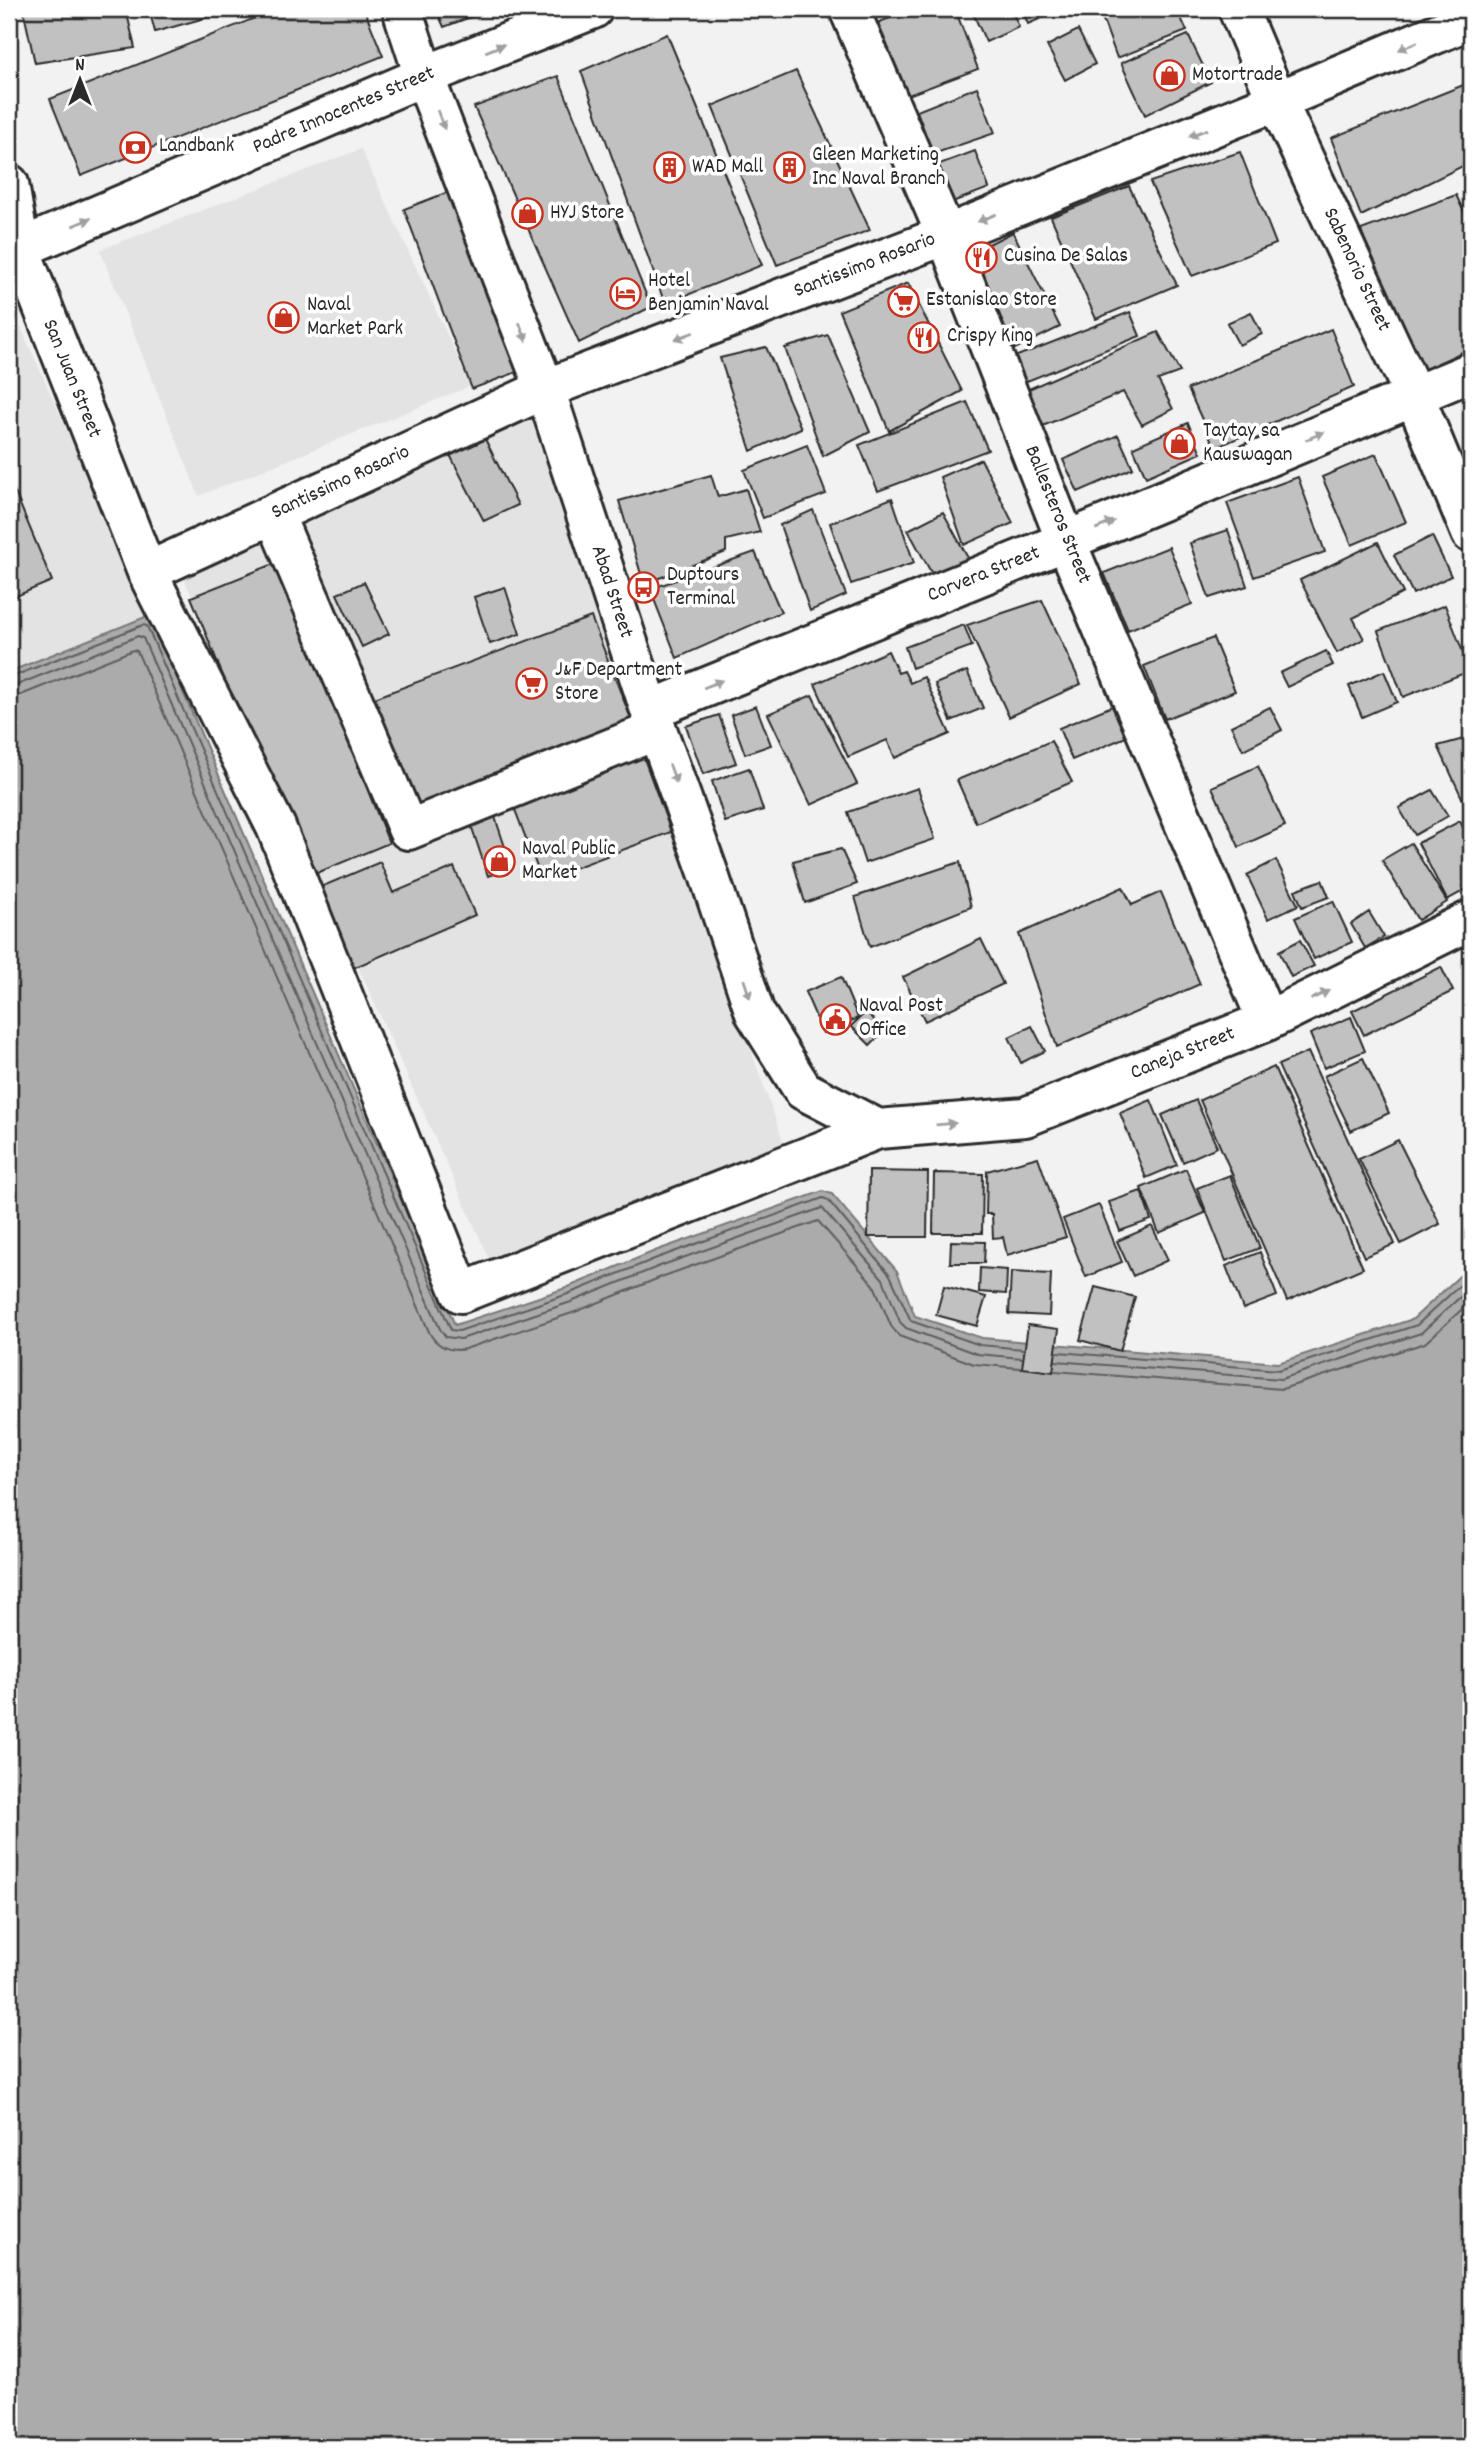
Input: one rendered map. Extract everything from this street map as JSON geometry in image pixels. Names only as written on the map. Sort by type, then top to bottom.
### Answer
[{"type":"street","name":"Abad Street","points":[[402,9],[424,76],[545,389],[654,720],[755,1013],[803,1090],[878,1129]]},
{"type":"street","name":"Padre Innocentes Street","points":[[14,251],[424,76],[593,9]]},
{"type":"street","name":"Ballesteros Street","points":[[849,9],[946,235],[1066,541],[1267,1021]]},
{"type":"street","name":"Sabenorio Street","points":[[1238,9],[1277,101],[1414,395],[1471,533]]},
{"type":"street","name":"Santissimo Rosario","points":[[147,572],[545,389],[946,235],[1471,19]]},
{"type":"street","name":"San Juan Street","points":[[9,184],[14,251],[147,572],[276,827],[461,1293],[878,1129]]},
{"type":"street","name":"Corvera Street","points":[[274,514],[408,830],[1066,541],[1471,372]]},
{"type":"street","name":"Caneja Street","points":[[878,1129],[1025,1117],[1267,1021],[1471,920]]},
{"type":"shaded area","name":"Naval Market Park","points":[[361,149],[471,386],[199,496],[100,250]]},
{"type":"shaded area","points":[[9,301],[150,615],[9,672]]},
{"type":"shaded area","name":"Naval Public Market","points":[[531,419],[786,1150],[491,1263],[182,574]]},
{"type":"water","points":[[150,615],[455,1325],[566,1288],[655,1251],[823,1191],[832,1194],[897,1271],[915,1316],[982,1338],[1278,1363],[1413,1319],[1471,1268],[1471,2447],[9,2447],[9,672]]},
{"type":"building","points":[[23,9],[126,9],[135,48],[35,63]]},
{"type":"building","points":[[149,9],[218,9],[219,14],[155,32]]},
{"type":"building","points":[[278,9],[364,9],[383,56],[81,176],[50,99]]},
{"type":"building","points":[[436,9],[492,9],[444,27]]},
{"type":"building","points":[[914,9],[955,9],[978,69],[895,100],[866,27]]},
{"type":"building","points":[[971,9],[1011,9],[1019,27],[986,42]]},
{"type":"building","points":[[1022,9],[1063,9],[1028,24]]},
{"type":"building","points":[[1099,9],[1177,9],[1187,31],[1117,58]]},
{"type":"building","points":[[1078,30],[1095,64],[1065,80],[1047,46]]},
{"type":"building","name":"WAD Mall","points":[[667,34],[762,265],[665,304],[581,71]]},
{"type":"building","points":[[1188,35],[1211,82],[1145,115],[1121,63]]},
{"type":"building","name":"Gleen Marketing Inc Naval Branch","points":[[796,71],[870,230],[777,265],[712,106]]},
{"type":"building","points":[[558,76],[651,307],[579,343],[474,107]]},
{"type":"building","points":[[1471,82],[1471,162],[1361,216],[1331,138]]},
{"type":"building","points":[[977,87],[995,133],[933,154],[917,111]]},
{"type":"building","points":[[975,151],[989,188],[937,208],[923,170]]},
{"type":"building","points":[[1240,152],[1276,244],[1192,276],[1150,182]]},
{"type":"building","points":[[1129,186],[1177,285],[1096,319],[1051,217]]},
{"type":"building","points":[[448,192],[517,372],[472,389],[404,209]]},
{"type":"building","points":[[1456,195],[1471,227],[1471,348],[1417,373],[1361,230]]},
{"type":"building","points":[[1013,232],[1060,327],[1015,349],[968,254]]},
{"type":"building","points":[[908,283],[962,391],[889,431],[839,311]]},
{"type":"building","points":[[1130,312],[1140,336],[1017,385],[1007,360]]},
{"type":"building","points":[[1251,312],[1262,334],[1239,345],[1227,323]]},
{"type":"building","points":[[1331,329],[1354,387],[1215,448],[1188,389]]},
{"type":"building","points":[[1158,332],[1180,372],[1158,380],[1173,409],[1142,425],[1123,392],[1031,431],[1015,395]]},
{"type":"building","points":[[828,335],[870,432],[823,456],[785,348]]},
{"type":"building","points":[[766,347],[801,428],[751,451],[720,358]]},
{"type":"building","points":[[967,402],[988,450],[878,491],[859,445]]},
{"type":"building","points":[[1188,423],[1201,453],[1146,477],[1133,447]]},
{"type":"building","points":[[1118,435],[1133,468],[1078,492],[1063,460]]},
{"type":"building","points":[[484,437],[518,505],[484,521],[450,455]]},
{"type":"building","points":[[807,445],[826,494],[763,518],[744,470]]},
{"type":"building","points":[[1376,454],[1406,522],[1352,545],[1322,477]]},
{"type":"building","points":[[981,459],[1013,523],[964,545],[940,477]]},
{"type":"building","points":[[711,475],[718,497],[746,489],[760,532],[726,540],[726,552],[644,584],[619,501]]},
{"type":"building","points":[[1298,477],[1325,552],[1254,577],[1227,503]]},
{"type":"building","points":[[9,478],[52,581],[9,599]]},
{"type":"building","points":[[892,498],[914,563],[851,584],[830,523]]},
{"type":"building","points":[[813,510],[846,595],[810,611],[780,525]]},
{"type":"building","points":[[943,512],[968,558],[933,576],[908,530]]},
{"type":"building","points":[[1228,530],[1247,586],[1209,598],[1190,543]]},
{"type":"building","points":[[1432,536],[1451,576],[1413,594],[1394,555]]},
{"type":"building","points":[[1378,542],[1403,593],[1353,618],[1364,639],[1337,653],[1300,580]]},
{"type":"building","points":[[1169,547],[1192,604],[1128,630],[1104,573]]},
{"type":"building","points":[[755,552],[781,612],[677,658],[650,589]]},
{"type":"building","points":[[276,563],[389,843],[305,878],[191,597]]},
{"type":"building","points":[[364,582],[389,634],[362,647],[337,594]]},
{"type":"building","points":[[505,587],[520,634],[490,644],[474,597]]},
{"type":"building","points":[[1042,600],[1081,684],[1009,717],[967,625]]},
{"type":"building","points":[[1445,605],[1470,671],[1403,697],[1378,631]]},
{"type":"building","points":[[591,617],[633,724],[410,807],[369,700]]},
{"type":"building","points":[[964,625],[972,646],[912,668],[905,647]]},
{"type":"building","points":[[1213,638],[1235,691],[1165,719],[1144,666]]},
{"type":"building","points":[[888,651],[898,673],[904,671],[910,683],[924,677],[950,734],[895,758],[887,740],[848,757],[815,684]]},
{"type":"building","points":[[1326,651],[1333,665],[1287,687],[1280,673]]},
{"type":"building","points":[[967,671],[983,708],[951,721],[935,684]]},
{"type":"building","points":[[1384,671],[1397,702],[1362,717],[1349,686]]},
{"type":"building","points":[[812,695],[857,784],[811,805],[768,714]]},
{"type":"building","points":[[756,706],[771,745],[745,754],[731,715]]},
{"type":"building","points":[[1112,706],[1126,737],[1072,760],[1059,728]]},
{"type":"building","points":[[1270,707],[1282,730],[1243,750],[1231,726]]},
{"type":"building","points":[[719,715],[736,763],[703,774],[686,726]]},
{"type":"building","points":[[1471,737],[1471,796],[1463,800],[1438,746]]},
{"type":"building","points":[[1051,741],[1072,782],[976,823],[957,780]]},
{"type":"building","points":[[642,753],[671,832],[542,880],[512,802]]},
{"type":"building","points":[[1258,766],[1285,826],[1239,847],[1212,787]]},
{"type":"building","points":[[749,768],[763,810],[725,822],[712,781]]},
{"type":"building","points":[[918,788],[935,839],[865,863],[848,812]]},
{"type":"building","points":[[1432,790],[1448,816],[1415,835],[1399,808]]},
{"type":"building","points":[[492,808],[512,868],[488,876],[468,816]]},
{"type":"building","points":[[1460,821],[1471,844],[1471,887],[1447,900],[1418,843]]},
{"type":"building","points":[[1411,843],[1447,902],[1418,920],[1382,860]]},
{"type":"building","points":[[841,849],[857,884],[805,903],[793,861]]},
{"type":"building","points":[[1276,860],[1298,905],[1268,919],[1247,875]]},
{"type":"building","points":[[380,862],[393,893],[454,867],[475,915],[351,969],[316,889]]},
{"type":"building","points":[[960,862],[971,907],[870,947],[855,897]]},
{"type":"building","points":[[1322,880],[1329,897],[1302,907],[1295,890]]},
{"type":"building","points":[[1123,887],[1132,905],[1161,892],[1200,984],[1057,1047],[1019,934]]},
{"type":"building","points":[[1333,901],[1352,942],[1314,959],[1295,918]]},
{"type":"building","points":[[1369,912],[1384,937],[1365,948],[1351,924]]},
{"type":"building","points":[[981,939],[1003,984],[925,1021],[903,977]]},
{"type":"building","points":[[1300,940],[1314,966],[1291,977],[1279,951]]},
{"type":"building","points":[[1441,967],[1453,991],[1364,1035],[1352,1011]]},
{"type":"building","points":[[841,977],[858,1018],[823,1033],[805,992]]},
{"type":"building","points":[[866,1012],[884,1031],[870,1045],[851,1026]]},
{"type":"building","points":[[1351,1017],[1365,1051],[1324,1068],[1310,1034]]},
{"type":"building","points":[[1032,1026],[1045,1051],[1021,1063],[1009,1037]]},
{"type":"building","points":[[1308,1052],[1395,1244],[1364,1257],[1278,1065]]},
{"type":"building","points":[[1363,1058],[1389,1113],[1351,1131],[1324,1076]]},
{"type":"building","points":[[1274,1067],[1363,1268],[1287,1301],[1200,1100]]},
{"type":"building","points":[[1151,1100],[1177,1165],[1146,1178],[1120,1113]]},
{"type":"building","points":[[1196,1100],[1217,1147],[1183,1162],[1162,1115]]},
{"type":"building","points":[[1398,1140],[1440,1224],[1401,1244],[1359,1159]]},
{"type":"building","points":[[1038,1157],[1066,1237],[1007,1255],[1003,1237],[993,1238],[992,1214],[986,1214],[987,1171]]},
{"type":"building","points":[[1186,1169],[1205,1213],[1159,1233],[1141,1188]]},
{"type":"building","points":[[869,1171],[928,1172],[927,1237],[868,1237]]},
{"type":"building","points":[[934,1173],[983,1174],[982,1233],[933,1233]]},
{"type":"building","points":[[1230,1175],[1260,1248],[1226,1261],[1197,1188]]},
{"type":"building","points":[[1141,1191],[1151,1220],[1120,1231],[1109,1202]]},
{"type":"building","points":[[1099,1205],[1122,1262],[1086,1277],[1063,1219]]},
{"type":"building","points":[[1152,1226],[1168,1260],[1133,1276],[1117,1241]]},
{"type":"building","points":[[951,1241],[985,1242],[984,1263],[950,1263]]},
{"type":"building","points":[[1260,1252],[1277,1296],[1243,1309],[1226,1266]]},
{"type":"building","points":[[980,1268],[1007,1270],[1006,1294],[979,1292]]},
{"type":"building","points":[[1011,1272],[1051,1274],[1049,1316],[1009,1314]]},
{"type":"building","points":[[944,1286],[986,1297],[977,1326],[936,1315]]},
{"type":"building","points":[[1095,1287],[1135,1297],[1120,1351],[1080,1340]]},
{"type":"building","points":[[1028,1325],[1059,1329],[1053,1372],[1022,1368]]},
{"type":"place","name":"Motortrade","points":[[1169,76]]},
{"type":"place","name":"Landbank","points":[[136,147]]},
{"type":"place","name":"WAD Mall","points":[[669,168]]},
{"type":"place","name":"Gleen Marketing Inc Naval Branch","points":[[789,168]]},
{"type":"place","name":"HYJ Store","points":[[527,214]]},
{"type":"place","name":"Cusina De Salas","points":[[981,257]]},
{"type":"place","name":"Hotel Benjamin Naval","points":[[625,294]]},
{"type":"place","name":"Estanislao Store","points":[[903,301]]},
{"type":"place","name":"Naval Market Park","points":[[284,318]]},
{"type":"place","name":"Crispy King","points":[[924,337]]},
{"type":"place","name":"Taytay sa Kauswagan","points":[[1180,444]]},
{"type":"place","name":"Duptours Terminal","points":[[644,588]]},
{"type":"place","name":"J&F Department Store","points":[[532,683]]},
{"type":"place","name":"Naval Public Market","points":[[499,862]]},
{"type":"place","name":"Naval Post Office","points":[[836,1019]]}]
